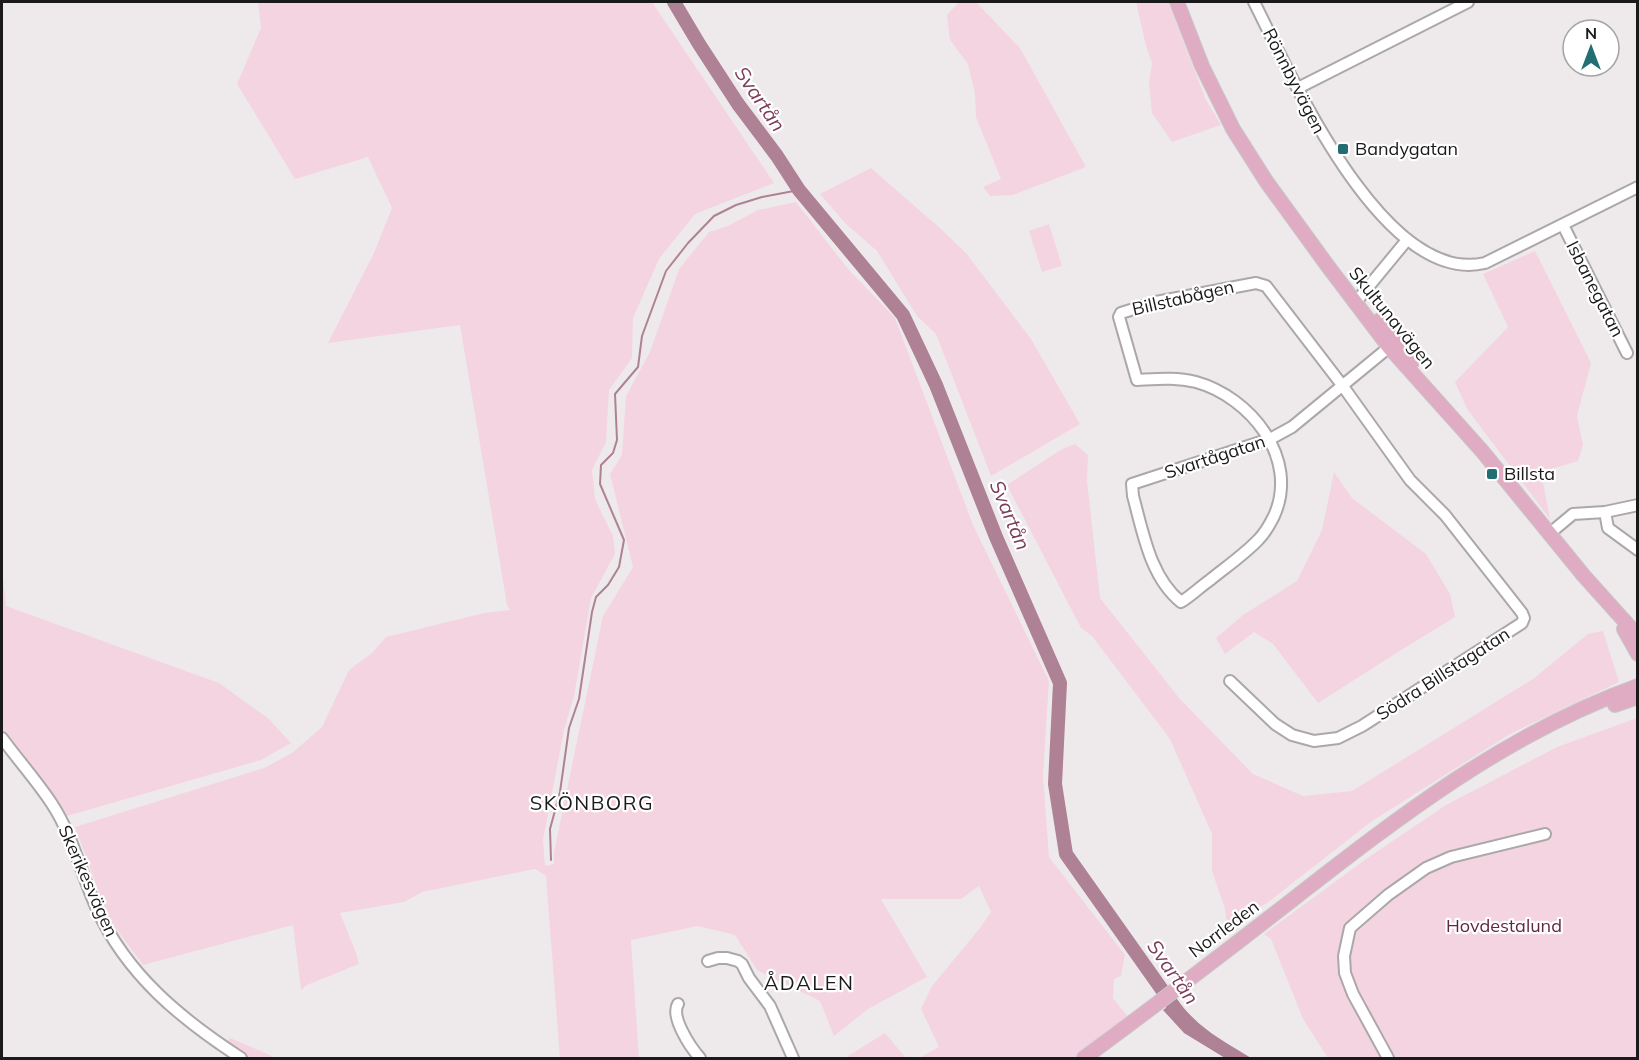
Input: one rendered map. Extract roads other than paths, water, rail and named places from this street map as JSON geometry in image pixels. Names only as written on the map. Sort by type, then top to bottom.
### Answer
[{"type":"main road","name":"Skultunavägen","points":[[1177,2],[1202,66],[1233,129],[1281,202],[1392,344],[1616,614],[1638,636]]},
{"type":"main road","name":"Skultunavägen","points":[[1616,614],[1638,654]]},
{"type":"main road","name":"Norrleden","points":[[1084,1058],[1387,828],[1462,774],[1586,708],[1638,686]]},
{"type":"main road","name":"Norrleden","points":[[1387,828],[1463,781],[1540,740],[1584,718],[1638,697]]},
{"type":"street","name":"Rönnbyvägen","points":[[1254,2],[1319,131],[1386,221],[1407,240],[1430,254],[1459,264],[1476,265],[1499,257],[1637,189]]},
{"type":"street","points":[[1298,88],[1468,2]]},
{"type":"street","name":"Isbanegatan","points":[[1563,225],[1627,353]]},
{"type":"street","points":[[1358,300],[1407,240]]},
{"type":"street","name":"Billstabågen","points":[[1180,602],[1246,550],[1260,538],[1268,527],[1279,499],[1279,465],[1270,439],[1248,411],[1215,389],[1194,381],[1179,379],[1137,380],[1119,321],[1121,313],[1184,296],[1261,283],[1271,292],[1342,385]]},
{"type":"street","name":"Svartågatan","points":[[1180,602],[1156,572],[1133,496],[1132,483],[1270,439],[1292,427],[1392,344]]},
{"type":"street","name":"Södra Billstagatan","points":[[1230,681],[1275,724],[1292,735],[1314,741],[1338,738],[1362,726],[1522,623],[1524,618],[1445,514],[1410,480],[1342,385]]},
{"type":"street","points":[[1549,534],[1574,514],[1605,512],[1638,505]]},
{"type":"street","points":[[1605,512],[1608,528],[1638,550]]},
{"type":"street","name":"Skerikesvägen","points":[[2,738],[52,804],[72,843],[97,908],[116,945],[129,963],[165,1002],[241,1059]]},
{"type":"street","points":[[1388,1059],[1353,994],[1345,973],[1344,956],[1350,928],[1394,890],[1426,868],[1452,857],[1545,834]]},
{"type":"street","points":[[708,961],[727,958],[742,964],[749,978],[770,1006],[793,1059]]},
{"type":"street","points":[[678,1004],[675,1008],[675,1016],[700,1059]]},
{"type":"waterway","name":"Svartån","points":[[674,2],[738,104],[799,190],[903,315],[936,385],[996,537],[1060,683],[1055,784],[1066,854],[1182,1018]]},
{"type":"waterway","points":[[551,860],[550,829],[560,792],[569,728],[579,699],[592,612],[596,597],[608,585],[619,567],[624,540],[600,484],[601,465],[613,453],[617,440],[615,394],[638,367],[642,336],[666,271],[688,243],[714,216],[736,205],[799,190]]},
{"type":"place","name":"Bandygatan","points":[[1343,149]]},
{"type":"place","name":"Billsta","points":[[1492,474]]},
{"type":"district","name":"SKÖNBORG","points":[[592,803]]},
{"type":"district","name":"ÅDALEN","points":[[809,983]]},
{"type":"park label","name":"Hovdestalund","points":[[1504,926]]}]
